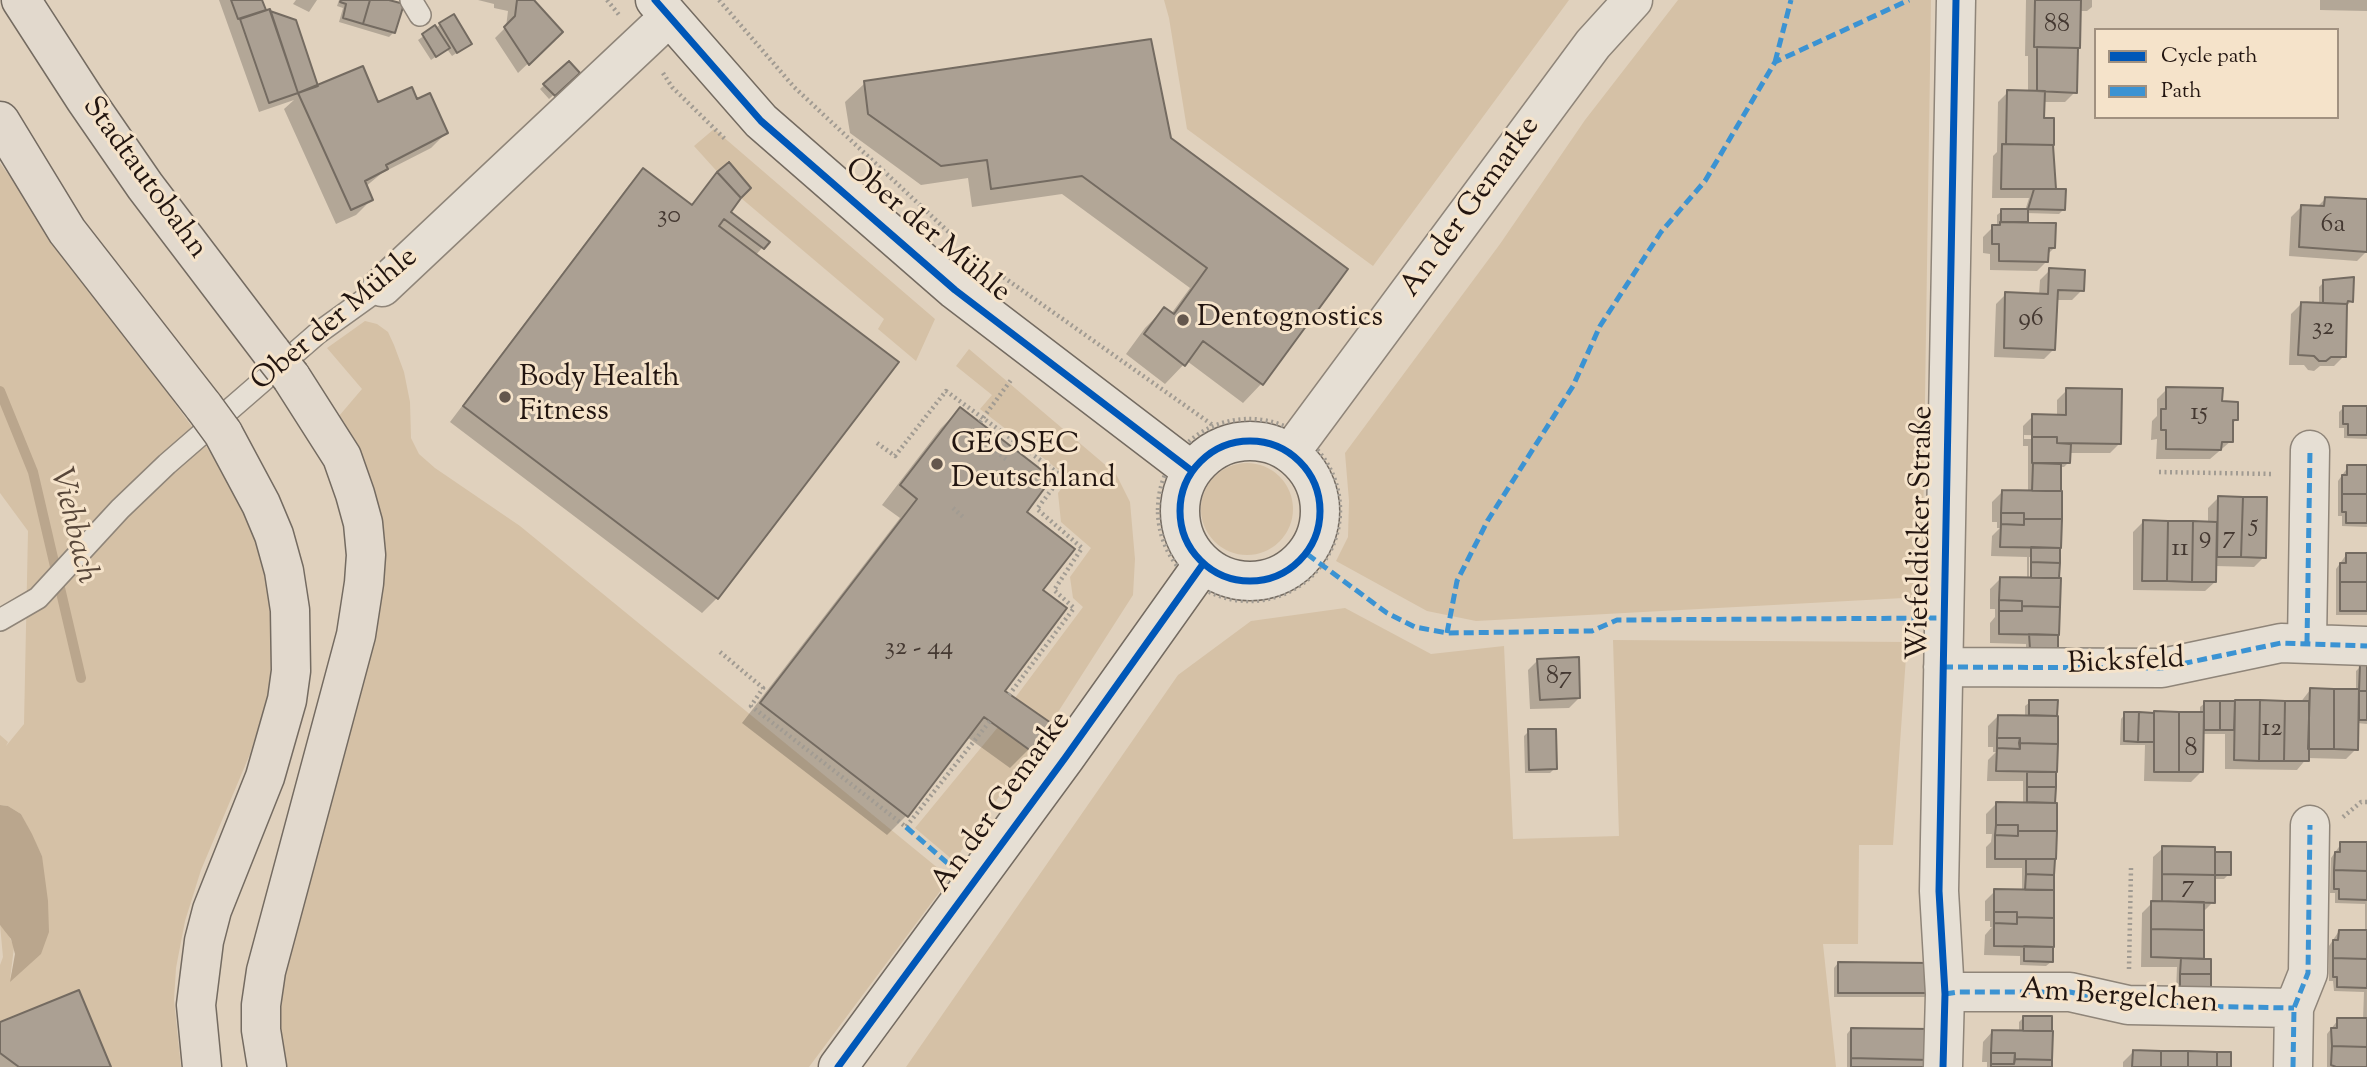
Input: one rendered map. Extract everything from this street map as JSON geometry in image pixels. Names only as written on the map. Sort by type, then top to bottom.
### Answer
[{"type":"highway","name":"Stadtautobahn","points":[[21,0],[145,186],[281,365],[342,457],[363,523],[366,555],[356,635],[266,971],[261,1004],[261,1030],[267,1067]]},
{"type":"highway","points":[[0,121],[67,231],[213,420],[261,504],[274,535],[284,571],[290,610],[291,671],[282,721],[265,777],[212,910],[204,941],[196,1005],[202,1067]]},
{"type":"street","name":"An der Gemarke","points":[[1296,444],[1593,44],[1633,0]]},
{"type":"street","name":"Wiefeldicker Straße","points":[[1943,1067],[1945,994],[1939,891],[1956,0]]},
{"type":"street","name":"Ober der Mühle","points":[[382,287],[662,8],[761,121],[955,290],[1183,464]]},
{"type":"street","points":[[1250,440],[1275,445],[1296,444],[1319,493],[1317,533],[1307,554],[1291,569],[1273,578],[1252,581],[1197,572],[1181,520],[1183,464],[1232,443],[1250,440]]},
{"type":"street","points":[[2306,643],[2310,462]]},
{"type":"street","name":"An der Gemarke","points":[[838,1067],[1065,758],[1197,572]]},
{"type":"street","name":"Bicksfeld","points":[[1943,667],[2162,668],[2281,643],[2367,646]]},
{"type":"street","points":[[2293,1067],[2294,1008],[2308,973],[2310,825]]},
{"type":"street","name":"Am Bergelchen","points":[[1945,994],[2070,992],[2128,1004],[2294,1008]]},
{"type":"lane","name":"Ober der Mühle","points":[[0,620],[38,598],[120,509],[167,464],[318,333],[382,287]]},
{"type":"path","points":[[719,0],[794,87],[959,241]]},
{"type":"path","points":[[989,267],[1214,426]]},
{"type":"path","points":[[980,422],[1011,380]]},
{"type":"path","points":[[877,443],[895,456],[946,391],[1062,476],[1037,509],[1082,548],[1054,590],[1074,608],[1009,695]]},
{"type":"path","points":[[1244,419],[1269,421],[1296,444],[1323,457],[1337,483],[1341,512],[1336,541],[1321,567],[1300,587],[1273,599],[1244,602],[1216,596],[1197,572],[1173,561],[1162,538],[1158,512],[1161,486],[1183,464],[1192,439],[1214,426],[1244,419]]},
{"type":"path","points":[[996,451],[1008,461]]},
{"type":"path","points":[[2159,472],[2310,462]]},
{"type":"path","points":[[953,508],[963,517]]},
{"type":"path","points":[[720,652],[763,688],[751,706],[906,827],[990,722]]},
{"type":"path","points":[[2128,1004],[2131,868]]},
{"type":"shaded area","points":[[1164,0],[1569,0],[1373,266],[1187,129]]},
{"type":"shaded area","points":[[1678,0],[1931,0],[1922,597],[1476,621],[1427,611],[1336,561],[1348,537],[1349,501],[1345,453],[1500,244],[1585,120]]},
{"type":"shaded area","points":[[714,129],[935,319],[916,361],[878,329],[884,319],[741,198],[694,146]]},
{"type":"shaded area","points":[[0,163],[206,446],[230,483],[255,535],[269,596],[273,661],[268,696],[250,754],[201,870],[185,921],[176,968],[174,1000],[181,1067],[111,1067],[79,990],[0,1022],[0,965],[3,957],[0,925],[7,931],[14,947],[10,980],[42,856],[21,814],[8,806],[0,805],[0,735],[8,742],[6,746],[24,724],[28,531],[0,493]]},
{"type":"shaded area","points":[[365,321],[377,324],[388,332],[394,345],[404,372],[410,402],[411,438],[419,454],[435,468],[520,526],[950,878],[809,1067],[282,1067],[277,1043],[284,962],[382,598],[385,554],[380,514],[369,476],[339,416],[362,389],[327,348]]},
{"type":"shaded area","points":[[969,349],[1116,474],[1130,502],[1135,559],[1133,595],[1051,723],[1015,698],[1083,607],[1073,598],[1070,577],[1091,548],[1061,522],[1058,493],[1069,478],[980,409],[992,395],[956,366]]},
{"type":"shaded area","points":[[1247,463],[1264,467],[1279,477],[1289,492],[1293,509],[1289,526],[1279,541],[1264,551],[1247,555],[1230,551],[1215,541],[1205,526],[1201,509],[1205,492],[1215,477],[1230,467]]},
{"type":"shaded area","points":[[1345,608],[1431,654],[1504,646],[1513,839],[1619,836],[1613,640],[1907,642],[1893,845],[1859,845],[1858,944],[1823,944],[1836,1067],[906,1067],[1178,675],[1251,621]]},
{"type":"shaded area","points":[[998,727],[1031,751],[954,861],[915,828]]},
{"type":"shaded area","points":[[0,805],[8,806],[21,814],[32,834],[42,856],[48,901],[49,932],[41,954],[10,982],[15,954],[11,939],[0,925]]},
{"type":"building","points":[[231,0],[262,0],[266,10],[238,19]]},
{"type":"building","points":[[370,0],[363,24],[343,18],[346,4],[340,2]]},
{"type":"building","points":[[370,0],[389,0],[404,4],[395,33],[363,24]]},
{"type":"building","points":[[517,0],[534,0],[563,32],[529,65],[504,27],[515,16]]},
{"type":"building","points":[[2035,0],[2081,0],[2080,48],[2034,47]]},
{"type":"building","points":[[270,9],[298,93],[269,103],[240,19]]},
{"type":"building","points":[[270,11],[296,20],[318,86],[298,93]]},
{"type":"building","points":[[454,14],[472,44],[457,53],[439,23]]},
{"type":"building","points":[[435,25],[450,48],[436,57],[422,34]]},
{"type":"building","points":[[1151,39],[1171,138],[1348,269],[1263,385],[1203,341],[1185,366],[1144,334],[1164,307],[1174,314],[1207,268],[1082,176],[991,189],[987,160],[941,166],[868,114],[864,81]]},
{"type":"building","points":[[2037,47],[2078,48],[2077,93],[2037,91]]},
{"type":"building","points":[[569,61],[580,73],[555,96],[543,84]]},
{"type":"building","points":[[363,66],[378,102],[412,87],[417,99],[430,93],[448,133],[386,165],[388,169],[365,181],[373,200],[351,210],[298,93]]},
{"type":"building","points":[[2007,90],[2045,91],[2044,118],[2054,118],[2054,145],[2006,144]]},
{"type":"building","points":[[2002,144],[2053,145],[2056,189],[2001,189]]},
{"type":"building","points":[[729,162],[751,188],[741,198],[717,172]]},
{"type":"building","points":[[643,168],[692,205],[717,172],[741,198],[731,212],[770,242],[764,249],[724,219],[719,226],[899,362],[718,599],[463,406]]},
{"type":"building","points":[[2034,189],[2066,189],[2065,210],[2028,209]]},
{"type":"building","points":[[2325,197],[2367,199],[2367,252],[2299,247],[2301,205],[2324,206]]},
{"type":"building","points":[[2001,209],[2028,209],[2028,222],[2001,222]]},
{"type":"building","points":[[2000,222],[2056,223],[2055,248],[2049,248],[2048,262],[1999,261],[1999,244],[1992,244],[1992,225],[2000,225]]},
{"type":"building","points":[[2049,268],[2085,270],[2084,291],[2058,290],[2055,350],[2004,348],[2005,292],[2048,294]]},
{"type":"building","points":[[2354,277],[2353,302],[2323,303],[2323,280]]},
{"type":"building","points":[[2301,302],[2347,304],[2346,357],[2331,357],[2326,361],[2319,361],[2314,356],[2298,355]]},
{"type":"building","points":[[2166,387],[2223,388],[2222,401],[2238,402],[2238,420],[2233,420],[2233,442],[2222,442],[2221,450],[2166,449],[2166,430],[2161,430],[2161,409],[2166,409]]},
{"type":"building","points":[[2066,388],[2122,389],[2121,444],[2057,443],[2057,437],[2032,437],[2032,414],[2066,415]]},
{"type":"building","points":[[2343,406],[2367,406],[2367,435],[2348,435],[2348,424],[2343,424]]},
{"type":"building","points":[[960,407],[1052,478],[1027,512],[1075,549],[1043,590],[1067,608],[1005,691],[1051,723],[1031,751],[984,717],[908,817],[760,703],[917,499],[900,485]]},
{"type":"building","points":[[2032,437],[2057,437],[2057,443],[2071,444],[2070,463],[2032,463]]},
{"type":"building","points":[[2033,463],[2061,464],[2061,491],[2032,491]]},
{"type":"building","points":[[2347,465],[2367,465],[2367,494],[2342,494],[2342,475],[2347,475]]},
{"type":"building","points":[[2002,490],[2062,491],[2062,519],[2024,519],[2024,513],[2001,513]]},
{"type":"building","points":[[2342,494],[2367,494],[2367,523],[2346,523],[2346,512],[2342,512]]},
{"type":"building","points":[[2218,496],[2243,497],[2241,557],[2217,557]]},
{"type":"building","points":[[2243,497],[2267,497],[2266,558],[2241,557]]},
{"type":"building","points":[[2001,513],[2024,513],[2024,525],[2001,524]]},
{"type":"building","points":[[2024,519],[2062,519],[2061,548],[2000,547],[2001,524],[2024,525]]},
{"type":"building","points":[[2143,520],[2168,521],[2167,581],[2142,581]]},
{"type":"building","points":[[2168,521],[2193,521],[2192,582],[2167,581]]},
{"type":"building","points":[[2193,521],[2217,522],[2216,582],[2192,582]]},
{"type":"building","points":[[2031,547],[2060,548],[2060,563],[2031,562]]},
{"type":"building","points":[[2346,553],[2367,553],[2367,582],[2340,582],[2340,563],[2346,563]]},
{"type":"building","points":[[2031,562],[2060,563],[2059,578],[2031,578]]},
{"type":"building","points":[[2000,577],[2061,578],[2060,607],[2022,606],[2022,601],[1999,600]]},
{"type":"building","points":[[2340,582],[2367,582],[2367,611],[2340,611]]},
{"type":"building","points":[[1999,600],[2022,601],[2022,611],[1999,611]]},
{"type":"building","points":[[2022,606],[2060,607],[2059,635],[1999,634],[1999,611],[2022,611]]},
{"type":"building","points":[[2029,634],[2058,635],[2058,650],[2030,649]]},
{"type":"building","points":[[1579,657],[1580,698],[1540,700],[1537,659]]},
{"type":"building","points":[[2360,664],[2367,664],[2367,691],[2359,691]]},
{"type":"building","points":[[2310,688],[2334,689],[2334,749],[2308,749]]},
{"type":"building","points":[[2334,689],[2359,689],[2358,750],[2334,749]]},
{"type":"building","points":[[2359,691],[2367,691],[2367,720],[2359,720]]},
{"type":"building","points":[[2029,700],[2058,700],[2057,716],[2029,715]]},
{"type":"building","points":[[2235,700],[2260,700],[2259,761],[2234,760]]},
{"type":"building","points":[[2260,700],[2285,701],[2284,761],[2259,761]]},
{"type":"building","points":[[2204,701],[2220,701],[2220,730],[2204,730]]},
{"type":"building","points":[[2220,701],[2235,701],[2234,730],[2220,730]]},
{"type":"building","points":[[2285,701],[2309,701],[2309,761],[2284,761]]},
{"type":"building","points":[[2154,711],[2179,712],[2179,772],[2154,772]]},
{"type":"building","points":[[2124,712],[2139,712],[2138,742],[2124,741]]},
{"type":"building","points":[[2139,712],[2154,713],[2154,742],[2138,742]]},
{"type":"building","points":[[2179,712],[2204,712],[2203,772],[2179,772]]},
{"type":"building","points":[[1998,715],[2058,716],[2058,744],[2019,743],[2020,738],[1997,738]]},
{"type":"building","points":[[1528,729],[1556,729],[1557,769],[1529,770]]},
{"type":"building","points":[[1997,738],[2020,738],[2020,749],[1997,748]]},
{"type":"building","points":[[2019,743],[2058,744],[2057,772],[1996,771],[1997,748],[2020,749]]},
{"type":"building","points":[[2027,772],[2056,772],[2056,787],[2027,787]]},
{"type":"building","points":[[2027,787],[2056,787],[2055,803],[2027,802]]},
{"type":"building","points":[[1996,802],[2057,803],[2057,831],[2018,831],[2018,825],[1996,825]]},
{"type":"building","points":[[1996,825],[2018,825],[2018,836],[1995,835]]},
{"type":"building","points":[[2018,831],[2057,831],[2056,859],[1995,859],[1995,835],[2018,836]]},
{"type":"building","points":[[2340,842],[2367,842],[2367,871],[2334,870],[2335,852],[2340,852]]},
{"type":"building","points":[[2162,846],[2215,847],[2215,875],[2162,874]]},
{"type":"building","points":[[2215,852],[2231,852],[2231,875],[2215,875]]},
{"type":"building","points":[[2026,859],[2055,859],[2054,875],[2026,874]]},
{"type":"building","points":[[2334,870],[2367,871],[2367,900],[2339,899],[2339,889],[2334,889]]},
{"type":"building","points":[[2026,874],[2054,875],[2054,890],[2025,890]]},
{"type":"building","points":[[2162,874],[2215,875],[2215,903],[2162,901]]},
{"type":"building","points":[[1994,889],[2054,890],[2054,918],[2017,917],[2017,912],[1994,912]]},
{"type":"building","points":[[2151,901],[2204,902],[2204,930],[2151,929]]},
{"type":"building","points":[[1994,912],[2017,912],[2017,924],[1994,923]]},
{"type":"building","points":[[2017,917],[2054,918],[2054,947],[1994,946],[1994,923],[2017,924]]},
{"type":"building","points":[[2151,929],[2204,930],[2204,959],[2151,957]]},
{"type":"building","points":[[2339,930],[2367,930],[2367,959],[2333,958],[2333,940],[2338,940]]},
{"type":"building","points":[[2024,946],[2053,947],[2053,962],[2024,961]]},
{"type":"building","points":[[2181,958],[2211,959],[2211,974],[2180,974]]},
{"type":"building","points":[[2333,958],[2367,959],[2367,988],[2337,987],[2337,977],[2333,977]]},
{"type":"building","points":[[1838,962],[1931,963],[1931,993],[1838,993]]},
{"type":"building","points":[[2180,974],[2211,974],[2211,989],[2180,988]]},
{"type":"building","points":[[79,990],[111,1067],[19,1067],[0,1053],[0,1022]]},
{"type":"building","points":[[2023,1016],[2052,1016],[2052,1031],[2023,1031]]},
{"type":"building","points":[[2337,1018],[2367,1018],[2367,1047],[2332,1046],[2331,1028],[2337,1028]]},
{"type":"building","points":[[1851,1028],[1930,1029],[1929,1060],[1851,1058]]},
{"type":"building","points":[[1992,1030],[2053,1031],[2052,1060],[2015,1059],[2015,1053],[1991,1053]]},
{"type":"building","points":[[2332,1046],[2367,1047],[2367,1067],[2331,1065]]},
{"type":"building","points":[[2133,1050],[2161,1051],[2161,1067],[2132,1067]]},
{"type":"building","points":[[2161,1051],[2188,1051],[2188,1067],[2161,1067]]},
{"type":"building","points":[[2188,1051],[2217,1052],[2217,1067],[2188,1067]]},
{"type":"building","points":[[2217,1052],[2231,1052],[2231,1067],[2217,1067]]},
{"type":"building","points":[[1991,1053],[2015,1053],[2014,1064],[1991,1064]]},
{"type":"building","points":[[1851,1058],[1929,1060],[1929,1067],[1851,1067]]},
{"type":"building","points":[[2015,1059],[2052,1060],[2052,1067],[1991,1067],[1991,1064],[2014,1064]]},
{"type":"waterway","name":"Viehbach","points":[[0,391],[33,472],[81,678]]},
{"type":"marked path","points":[[1775,62],[1791,0]]},
{"type":"marked path","points":[[1447,633],[1457,581],[1488,520],[1573,386],[1600,326],[1661,232],[1705,181],[1775,62],[1909,0]]},
{"type":"marked path","points":[[2307,643],[2310,450]]},
{"type":"marked path","points":[[1307,554],[1387,613],[1415,627],[1447,633],[1592,631],[1617,620],[1944,618]]},
{"type":"marked path","points":[[1943,667],[2162,668],[2281,643],[2367,646]]},
{"type":"marked path","points":[[2293,1067],[2294,1008],[2308,973],[2310,825]]},
{"type":"marked path","points":[[906,827],[952,867]]},
{"type":"marked path","points":[[1945,994],[2070,992],[2128,1005],[2294,1008]]},
{"type":"cycle path","points":[[655,0],[761,121],[955,290],[1192,471]]},
{"type":"cycle path","points":[[1943,1067],[1945,994],[1939,891],[1956,0]]},
{"type":"cycle path","points":[[1250,441],[1277,446],[1300,461],[1315,484],[1320,511],[1315,538],[1300,561],[1277,576],[1250,581],[1223,576],[1200,561],[1185,538],[1180,511],[1185,484],[1200,461],[1223,446],[1250,441]]},
{"type":"cycle path","points":[[838,1067],[1065,758],[1203,564]]},
{"type":"place","name":"Dentognostics","points":[[1183,320]]},
{"type":"place","name":"Body Health Fitness","points":[[505,397]]},
{"type":"place","name":"GEOSEC Deutschland","points":[[937,464]]}]
